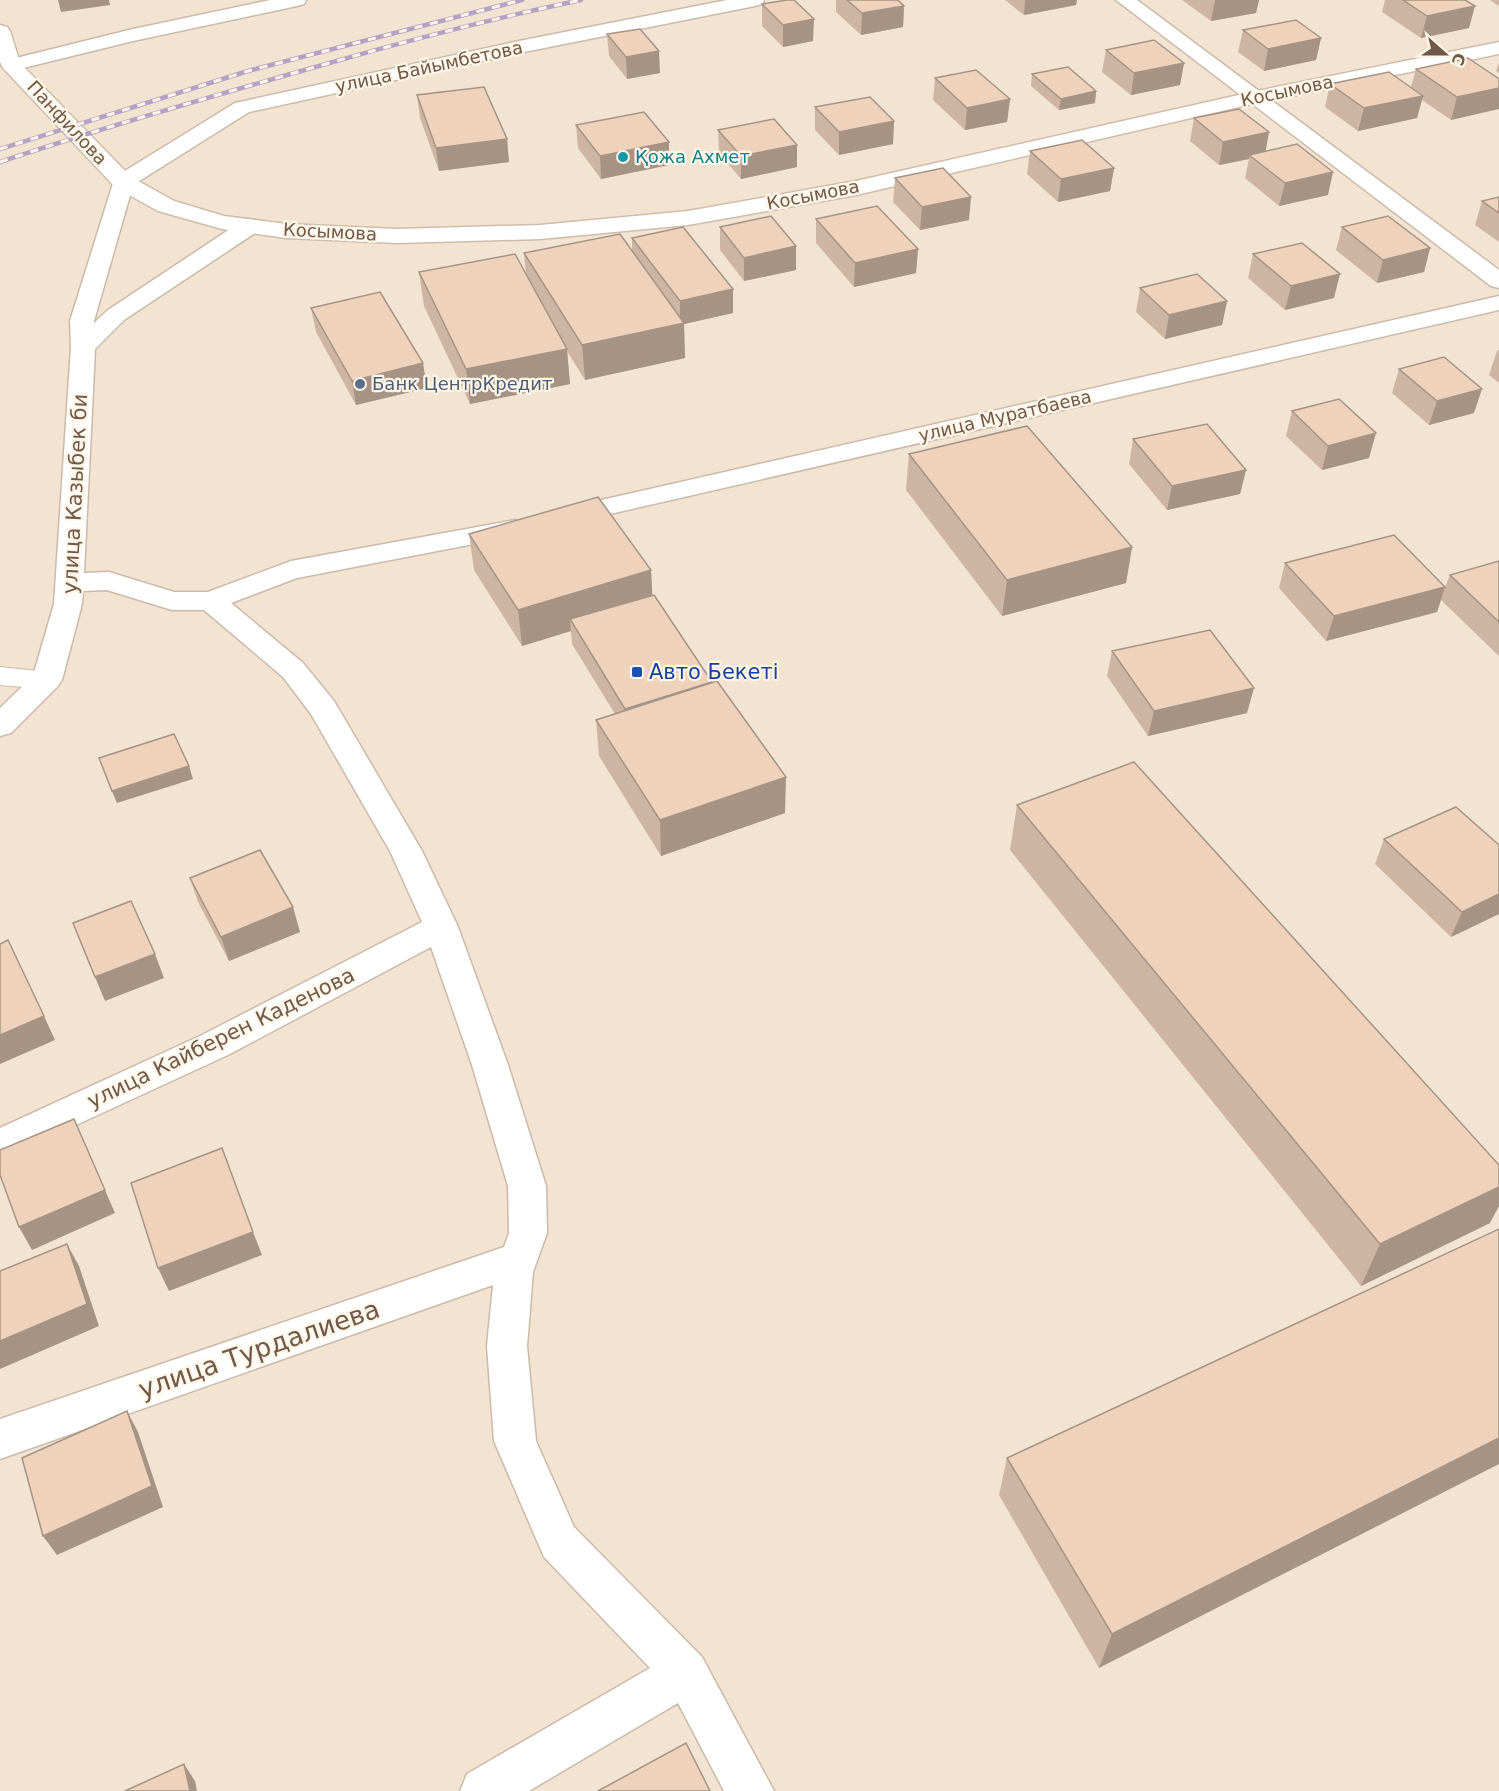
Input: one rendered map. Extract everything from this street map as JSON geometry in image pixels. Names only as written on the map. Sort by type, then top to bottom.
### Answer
[{"type":"street","points":[[6,66],[133,35],[297,0]]},
{"type":"street","name":"улица Байымбетова","points":[[123,182],[242,107],[519,47],[754,0]]},
{"type":"street","points":[[1125,0],[1252,98],[1499,281]]},
{"type":"street","name":"Панфилова","points":[[0,31],[6,66],[123,182]]},
{"type":"street","name":"Косымова","points":[[123,182],[166,206],[222,222],[286,231],[396,236],[540,231],[688,218],[856,188],[1252,98],[1499,48]]},
{"type":"street","name":"улица Казыбек би","points":[[47,680],[68,604],[71,582],[83,347],[82,321],[123,182]]},
{"type":"street","points":[[83,347],[116,315],[250,226]]},
{"type":"street","name":"улица Муратбаева","points":[[211,602],[291,570],[510,529],[1499,303]]},
{"type":"street","points":[[71,582],[109,581],[172,602],[211,602],[293,670],[322,708],[406,851],[441,927],[490,1065],[527,1186],[528,1233],[514,1272],[507,1346],[515,1441],[559,1542],[686,1673],[750,1791]]},
{"type":"street","points":[[0,726],[47,680]]},
{"type":"street","name":"улица Кайберен Каденова","points":[[0,1145],[215,1045],[441,927]]},
{"type":"street","name":"улица Турдалиева","points":[[0,1439],[519,1259]]},
{"type":"street","points":[[484,1791],[686,1673]]},
{"type":"lane","points":[[0,676],[47,680]]},
{"type":"shaded area","points":[[0,0],[1499,0],[1499,1791],[0,1791]]},
{"type":"building","points":[[794,0],[814,19],[783,25],[762,4]]},
{"type":"building","points":[[847,0],[898,0],[904,6],[862,13]]},
{"type":"building","points":[[1403,0],[1465,0],[1475,6],[1427,16]]},
{"type":"building","points":[[1296,20],[1321,38],[1268,49],[1243,30]]},
{"type":"building","points":[[640,29],[659,51],[626,57],[607,34]]},
{"type":"building","points":[[1154,40],[1184,63],[1134,73],[1106,50]]},
{"type":"building","points":[[1468,58],[1499,79],[1499,88],[1457,97],[1416,69]]},
{"type":"building","points":[[1068,67],[1096,91],[1061,99],[1032,74]]},
{"type":"building","points":[[976,70],[1010,99],[967,108],[935,78]]},
{"type":"building","points":[[1389,72],[1423,96],[1364,108],[1330,84]]},
{"type":"building","points":[[484,87],[507,139],[436,148],[417,95]]},
{"type":"building","points":[[870,97],[894,121],[839,132],[815,107]]},
{"type":"building","points":[[1239,109],[1269,132],[1223,142],[1194,118]]},
{"type":"building","points":[[644,112],[669,142],[600,156],[576,125]]},
{"type":"building","points":[[774,119],[797,145],[741,156],[718,130]]},
{"type":"building","points":[[1082,140],[1114,168],[1061,179],[1030,151]]},
{"type":"building","points":[[1297,144],[1333,172],[1285,183],[1249,155]]},
{"type":"building","points":[[943,168],[971,197],[922,207],[895,178]]},
{"type":"building","points":[[1499,197],[1499,213],[1482,201]]},
{"type":"building","points":[[877,206],[918,249],[855,263],[816,219]]},
{"type":"building","points":[[771,216],[796,246],[744,258],[720,227]]},
{"type":"building","points":[[1388,216],[1430,248],[1383,260],[1342,227]]},
{"type":"building","points":[[683,227],[733,289],[680,301],[632,238]]},
{"type":"building","points":[[620,234],[684,323],[582,345],[524,253]]},
{"type":"building","points":[[1302,243],[1340,274],[1291,286],[1253,254]]},
{"type":"building","points":[[515,254],[567,349],[466,369],[419,272]]},
{"type":"building","points":[[1197,274],[1227,301],[1169,315],[1140,288]]},
{"type":"building","points":[[380,292],[423,363],[352,381],[311,308]]},
{"type":"building","points":[[1444,357],[1482,389],[1437,401],[1399,369]]},
{"type":"building","points":[[1339,399],[1376,433],[1328,446],[1292,411]]},
{"type":"building","points":[[1207,424],[1246,470],[1172,486],[1133,439]]},
{"type":"building","points":[[1027,426],[1132,547],[1007,580],[909,454]]},
{"type":"building","points":[[598,497],[651,570],[518,610],[469,534]]},
{"type":"building","points":[[1394,535],[1445,587],[1334,616],[1285,563]]},
{"type":"building","points":[[1499,561],[1499,622],[1450,575]]},
{"type":"building","points":[[654,595],[712,682],[625,709],[570,619]]},
{"type":"building","points":[[1210,630],[1254,688],[1154,711],[1112,651]]},
{"type":"building","points":[[717,681],[786,777],[660,820],[596,720]]},
{"type":"building","points":[[174,734],[189,766],[112,791],[99,758]]},
{"type":"building","points":[[1134,762],[1499,1165],[1499,1187],[1380,1244],[1017,805]]},
{"type":"building","points":[[1456,807],[1499,845],[1499,894],[1462,912],[1384,839]]},
{"type":"building","points":[[260,850],[293,907],[221,937],[190,878]]},
{"type":"building","points":[[131,901],[155,954],[95,977],[73,923]]},
{"type":"building","points":[[8,940],[44,1016],[0,1035],[0,944]]},
{"type":"building","points":[[74,1119],[105,1190],[19,1227],[0,1175],[0,1150]]},
{"type":"building","points":[[222,1148],[253,1232],[158,1268],[131,1183]]},
{"type":"building","points":[[1499,1229],[1499,1438],[1112,1634],[1007,1458]]},
{"type":"building","points":[[67,1244],[87,1304],[0,1341],[0,1271]]},
{"type":"building","points":[[127,1411],[152,1486],[43,1536],[22,1458]]},
{"type":"building","points":[[686,1743],[710,1791],[598,1791]]},
{"type":"building","points":[[184,1764],[190,1791],[125,1791]]},
{"type":"railway","points":[[0,149],[248,71],[522,0]]},
{"type":"railway","points":[[0,162],[162,111],[358,55],[581,0]]},
{"type":"place","name":"Қожа Ахмет","points":[[623,157]]},
{"type":"place","name":"Банк ЦентрКредит","points":[[360,384]]},
{"type":"place","name":"Авто Бекетi","points":[[637,672]]}]
